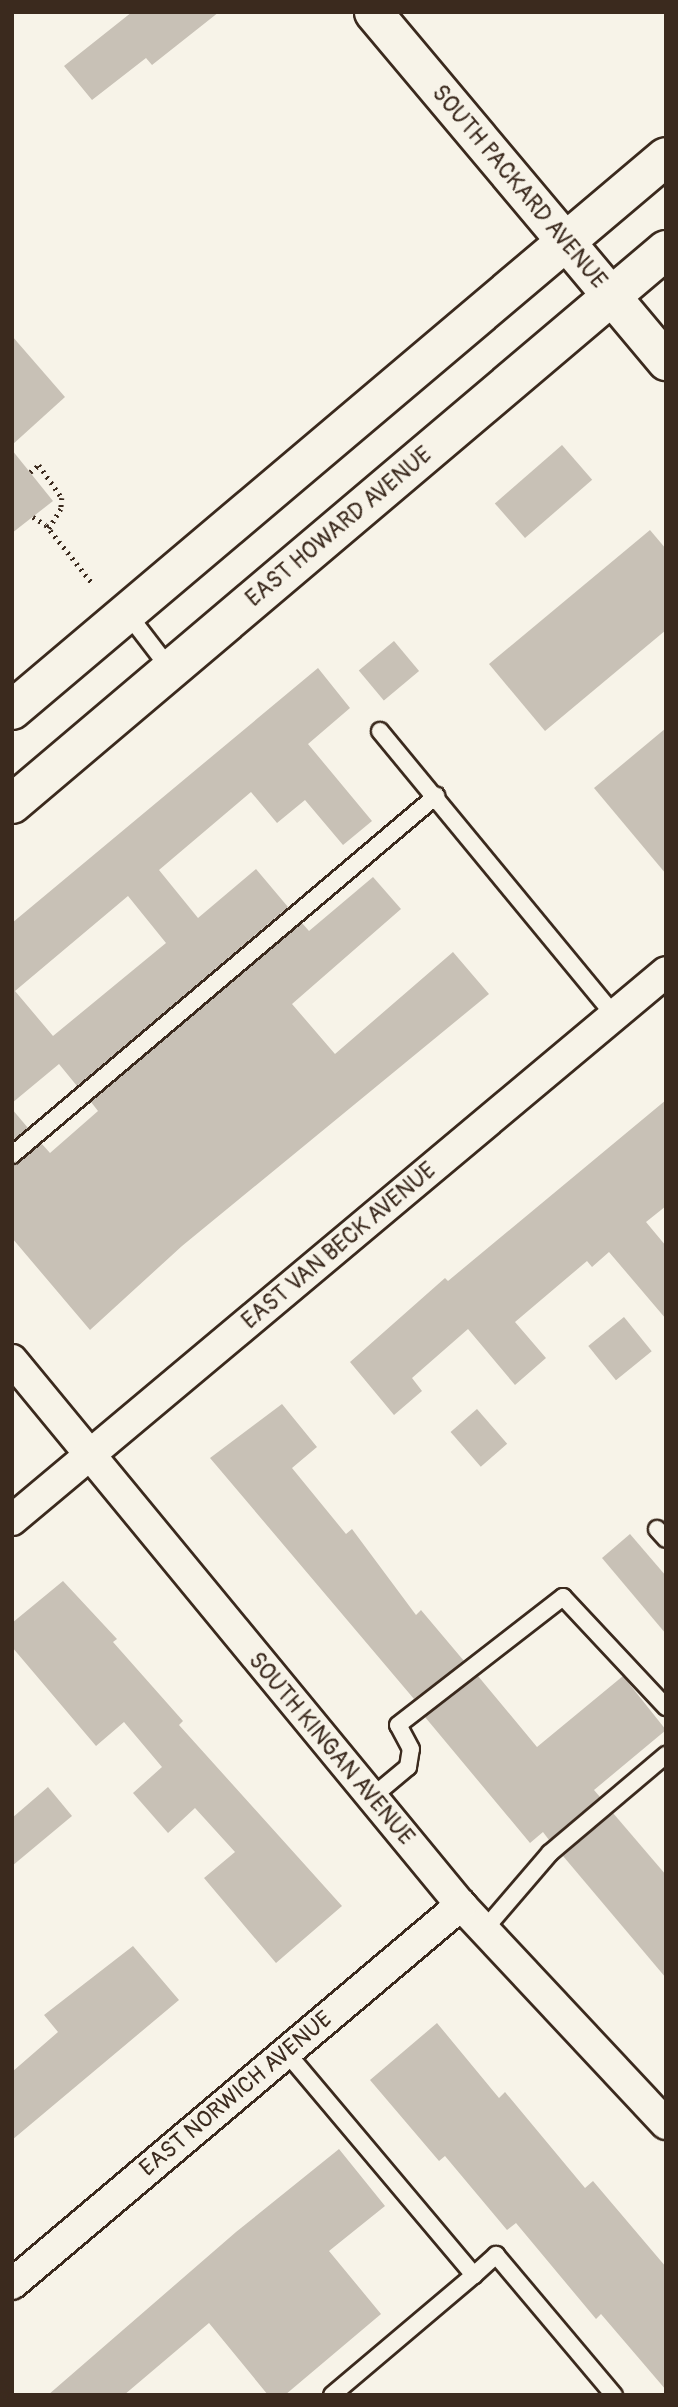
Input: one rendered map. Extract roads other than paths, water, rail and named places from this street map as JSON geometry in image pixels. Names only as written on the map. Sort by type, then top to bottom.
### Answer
[{"type":"main road","points":[[12,710],[666,157]]},
{"type":"main road","name":"EAST HOWARD AVENUE","points":[[12,804],[666,250]]},
{"type":"street","name":"SOUTH PACKARD AVENUE","points":[[373,12],[666,361]]},
{"type":"street","name":"EAST VAN BECK AVENUE","points":[[12,1520],[666,972]]},
{"type":"street","name":"SOUTH KINGAN AVENUE","points":[[12,1360],[461,1905],[666,2124]]},
{"type":"street","name":"EAST NORWICH AVENUE","points":[[12,2284],[461,1905]]},
{"type":"lane","points":[[127,613],[170,669]]},
{"type":"lane","points":[[380,731],[614,1015]]},
{"type":"lane","points":[[12,1155],[436,796]]},
{"type":"lane","points":[[372,1797],[408,1767],[411,1749],[398,1725],[563,1597],[666,1707]]},
{"type":"lane","points":[[484,1930],[550,1853],[666,1755]]},
{"type":"lane","points":[[286,2052],[474,2274]]},
{"type":"lane","points":[[332,2395],[496,2255],[614,2395]]}]
